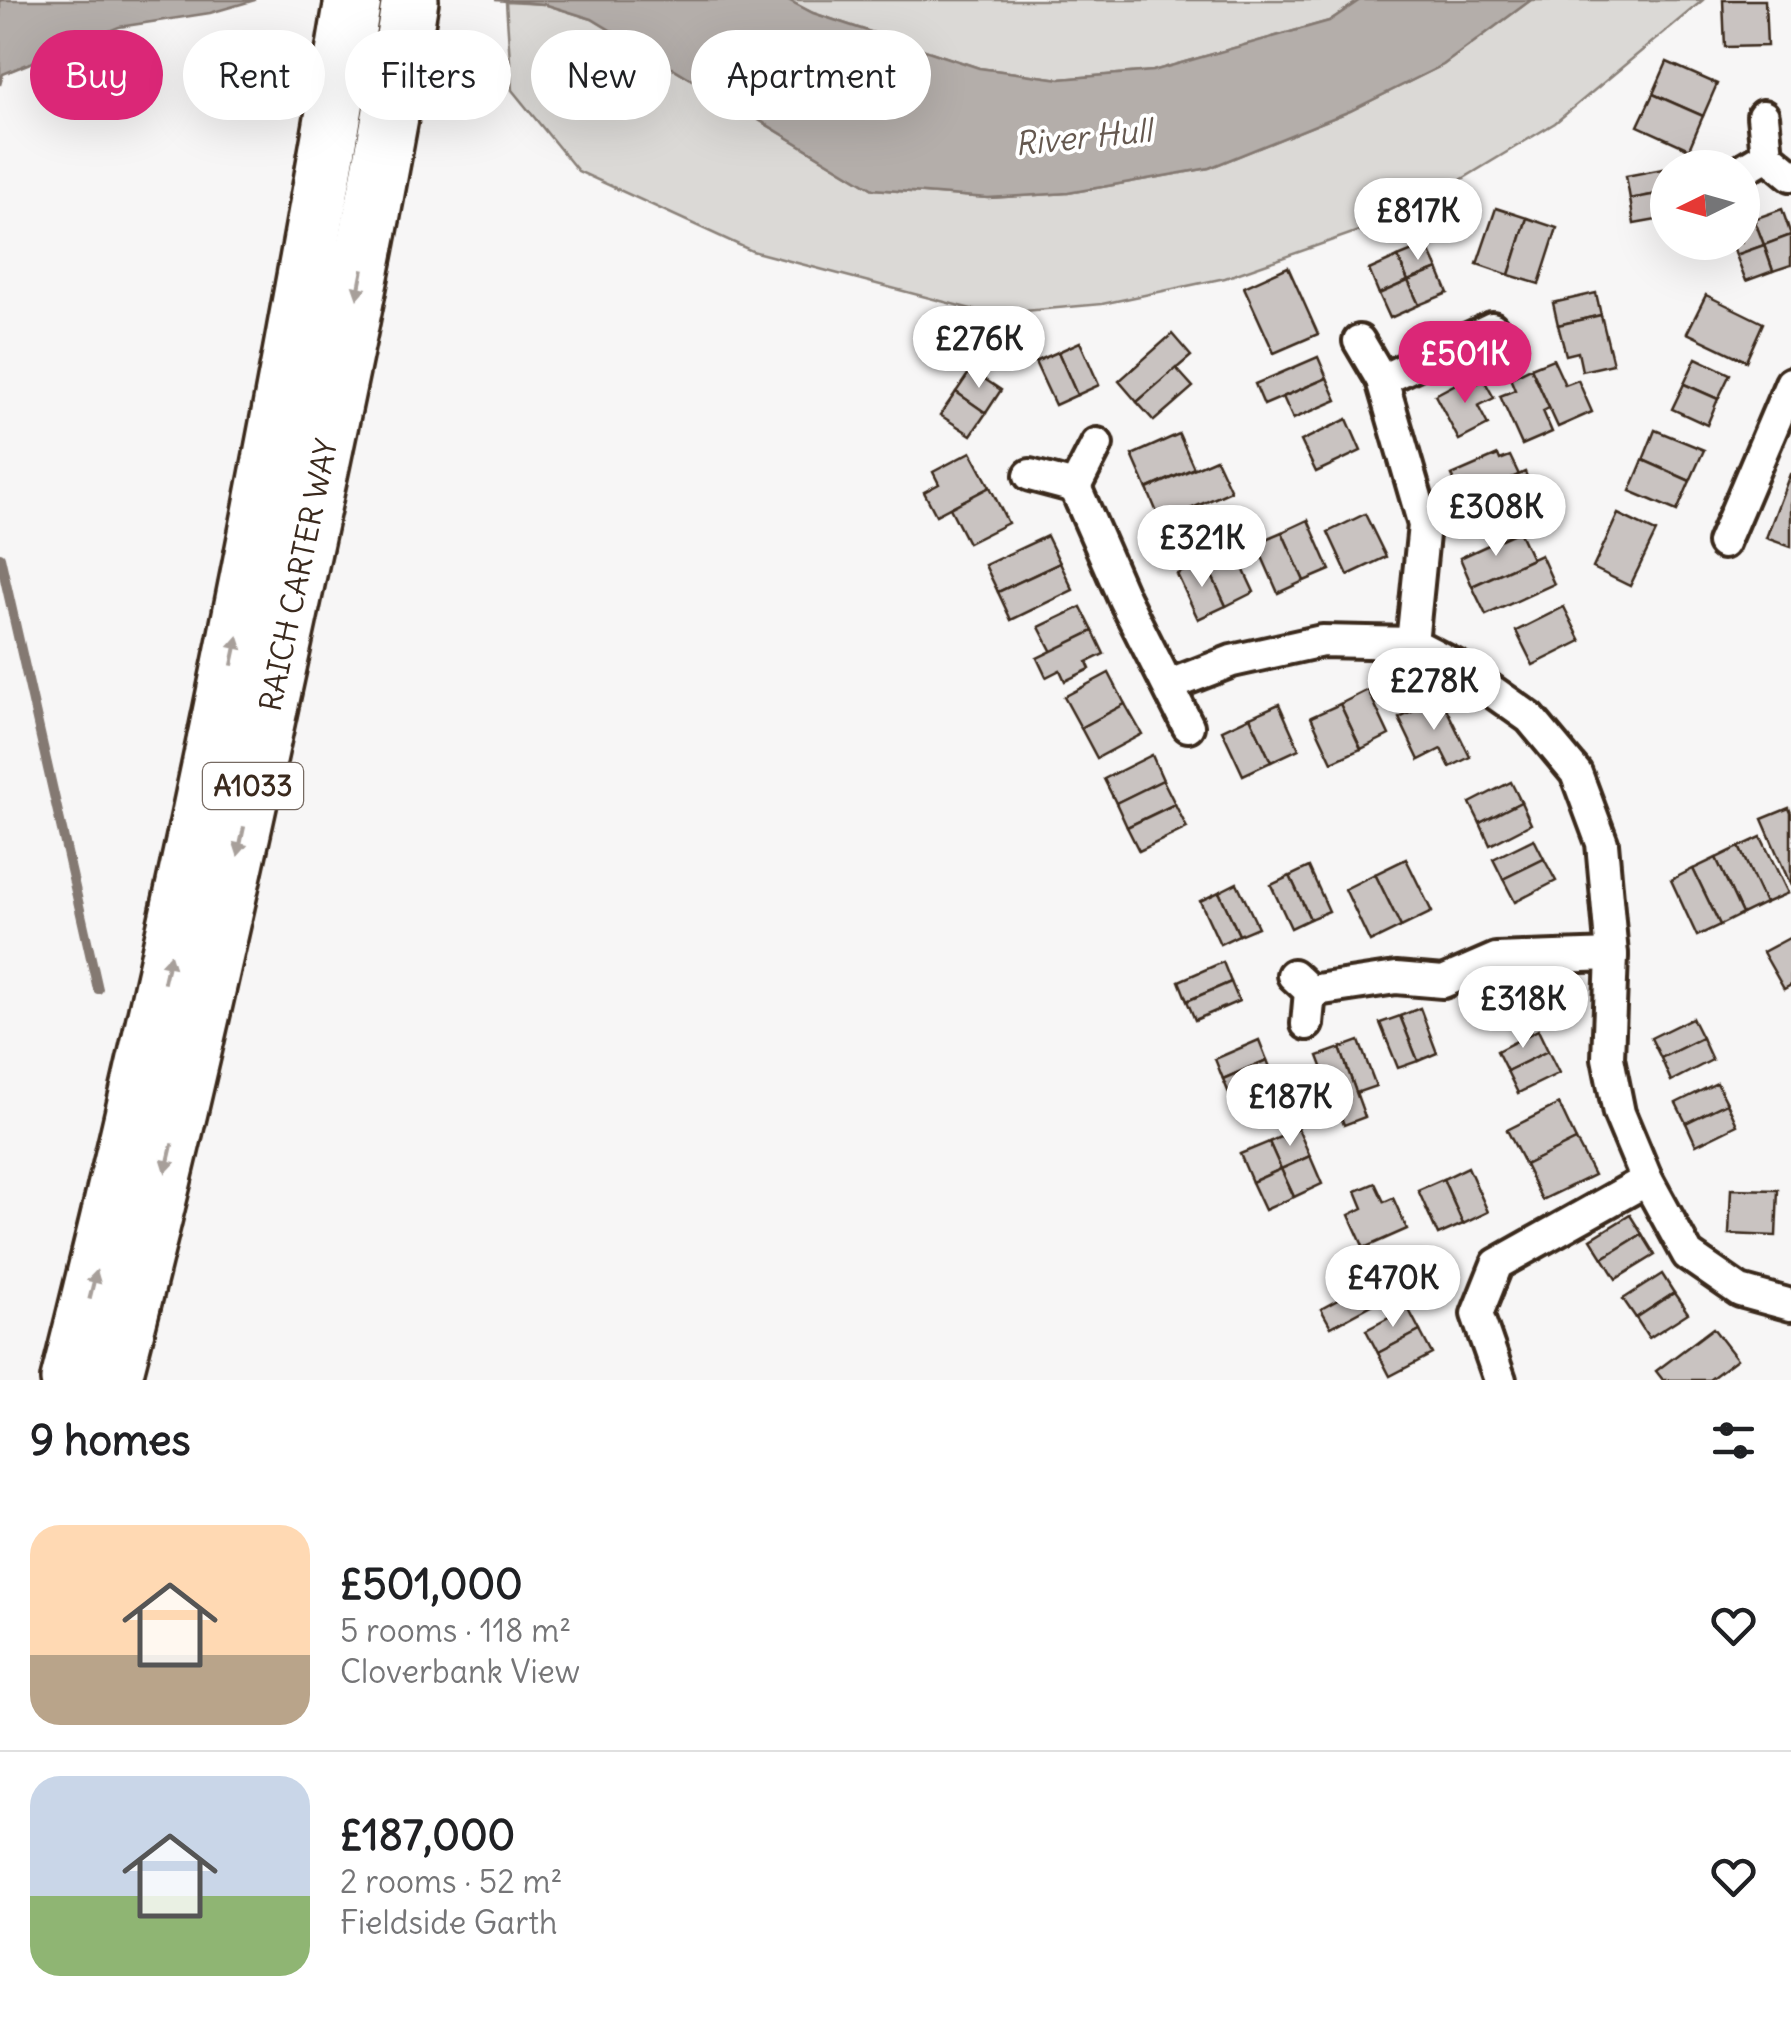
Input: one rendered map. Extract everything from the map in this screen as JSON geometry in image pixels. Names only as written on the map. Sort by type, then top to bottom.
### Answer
[{"type":"highway","name":"RAICH CARTER WAY","points":[[69,1380],[124,1162],[244,612],[354,0]]},
{"type":"highway","name":"RAICH CARTER WAY","points":[[113,1380],[165,1177],[230,891],[380,188],[410,0]]},
{"type":"street","points":[[1757,150],[1764,116]]},
{"type":"street","points":[[1760,164],[1791,175]]},
{"type":"street","points":[[1382,380],[1492,328]]},
{"type":"street","points":[[1359,342],[1382,380],[1424,525],[1412,643]]},
{"type":"street","points":[[1724,543],[1782,431],[1791,383]]},
{"type":"street","points":[[1075,486],[1097,444]]},
{"type":"street","points":[[1030,475],[1075,486]]},
{"type":"street","points":[[1075,486],[1124,598],[1188,726]]},
{"type":"street","points":[[1170,685],[1232,661],[1322,641],[1412,643],[1458,667],[1530,718],[1576,773],[1602,844],[1612,955],[1608,1058],[1619,1114],[1647,1180],[1688,1255],[1740,1291],[1791,1305]]},
{"type":"street","points":[[1306,1024],[1302,983],[1396,978],[1443,982],[1496,960],[1612,955]]},
{"type":"street","points":[[1500,1380],[1478,1314],[1496,1264],[1647,1180]]},
{"type":"shaded area","points":[[788,0],[1360,0],[1329,21],[1153,71],[1060,79],[979,68],[931,52],[931,30],[864,30]]},
{"type":"shaded area","points":[[1531,0],[1703,0],[1555,123],[1401,216],[1225,278],[1102,304],[990,314],[752,251],[578,171],[536,120],[671,120],[671,67],[691,79],[691,120],[759,120],[873,189],[988,198],[1068,193],[1209,168],[1350,111],[1443,65]]},
{"type":"shaded area","points":[[506,2],[544,4],[592,19],[610,30],[531,30],[531,113],[512,90],[511,30],[508,30]]},
{"type":"water","points":[[0,0],[255,0],[210,13],[112,30],[30,30],[30,63],[3,74],[0,85]]},
{"type":"water","points":[[495,0],[788,0],[864,30],[691,30],[691,79],[671,67],[671,30],[610,30],[592,19],[544,4]]},
{"type":"water","name":"River Hull","points":[[1360,0],[1531,0],[1443,65],[1350,111],[1209,168],[1068,193],[988,198],[873,189],[759,120],[931,120],[931,52],[979,68],[1060,79],[1153,71],[1329,21]]},
{"type":"building","points":[[1723,0],[1765,0],[1767,46],[1725,47]]},
{"type":"building","points":[[1667,62],[1717,84],[1703,116],[1653,94]]},
{"type":"building","points":[[1653,94],[1703,116],[1689,149],[1638,126]]},
{"type":"building","points":[[1650,171],[1650,195],[1630,199],[1626,176]]},
{"type":"building","points":[[1650,195],[1650,221],[1634,224],[1630,199]]},
{"type":"building","points":[[1496,208],[1527,218],[1509,275],[1477,264]]},
{"type":"building","points":[[1782,209],[1791,235],[1764,245],[1760,217]]},
{"type":"building","points":[[1527,218],[1557,228],[1539,284],[1509,275]]},
{"type":"building","points":[[1791,235],[1791,265],[1773,271],[1764,245]]},
{"type":"building","points":[[1427,245],[1438,269],[1408,281],[1398,257]]},
{"type":"building","points":[[1764,245],[1773,271],[1746,281],[1738,260],[1760,260],[1760,246]]},
{"type":"building","points":[[1398,257],[1408,281],[1379,294],[1369,270]]},
{"type":"building","points":[[1288,267],[1318,334],[1274,353],[1244,287]]},
{"type":"building","points":[[1438,269],[1448,293],[1419,305],[1408,281]]},
{"type":"building","points":[[1408,281],[1419,305],[1390,318],[1379,294]]},
{"type":"building","points":[[1596,293],[1601,315],[1558,325],[1553,303]]},
{"type":"building","points":[[1706,295],[1763,323],[1746,361],[1687,333]]},
{"type":"building","points":[[1601,315],[1613,364],[1582,371],[1578,352],[1566,355],[1558,325]]},
{"type":"building","points":[[1172,334],[1191,356],[1137,402],[1119,381]]},
{"type":"building","points":[[1080,342],[1099,385],[1077,395],[1058,352]]},
{"type":"building","points":[[1058,352],[1077,395],[1055,405],[1035,362]]},
{"type":"building","points":[[1318,357],[1327,378],[1264,405],[1255,384]]},
{"type":"building","points":[[1696,358],[1730,374],[1718,399],[1684,384]]},
{"type":"building","points":[[1553,359],[1565,385],[1578,380],[1592,412],[1558,427],[1531,368]]},
{"type":"building","points":[[1176,368],[1193,387],[1154,421],[1137,402]]},
{"type":"building","points":[[1531,368],[1549,408],[1543,411],[1552,432],[1522,445],[1500,396],[1515,390],[1510,378]]},
{"type":"building","points":[[971,370],[1001,390],[986,413],[956,392]]},
{"type":"building","points":[[1327,378],[1337,400],[1293,419],[1283,397]]},
{"type":"building","points":[[1467,378],[1471,386],[1484,380],[1494,398],[1478,406],[1488,425],[1459,440],[1435,395]]},
{"type":"building","points":[[1684,384],[1718,399],[1707,425],[1672,409]]},
{"type":"building","points":[[956,392],[986,413],[971,435],[940,415]]},
{"type":"building","points":[[1347,419],[1361,451],[1316,472],[1301,441]]},
{"type":"building","points":[[1655,430],[1704,450],[1690,481],[1643,460]]},
{"type":"building","points":[[1179,434],[1194,468],[1147,489],[1132,455]]},
{"type":"building","points":[[971,452],[990,487],[936,515],[924,492],[939,484],[933,472]]},
{"type":"building","points":[[1498,455],[1500,460],[1510,456],[1519,475],[1463,500],[1452,475]]},
{"type":"building","points":[[1216,459],[1231,491],[1161,522],[1147,489]]},
{"type":"building","points":[[1643,460],[1690,481],[1677,511],[1630,491]]},
{"type":"building","points":[[1525,472],[1535,496],[1473,523],[1463,500]]},
{"type":"building","points":[[1791,474],[1791,547],[1766,538]]},
{"type":"building","points":[[990,487],[1008,523],[968,543],[950,508]]},
{"type":"building","points":[[1365,514],[1386,557],[1348,575],[1328,532]]},
{"type":"building","points":[[1618,514],[1656,532],[1630,586],[1593,568]]},
{"type":"building","points":[[1308,520],[1330,570],[1304,581],[1282,532]]},
{"type":"building","points":[[1519,531],[1532,559],[1472,586],[1460,558]]},
{"type":"building","points":[[1282,532],[1304,581],[1278,593],[1256,543]]},
{"type":"building","points":[[1047,536],[1060,563],[998,592],[985,565]]},
{"type":"building","points":[[1233,547],[1254,592],[1226,606],[1205,561]]},
{"type":"building","points":[[1541,555],[1554,584],[1486,615],[1472,586]]},
{"type":"building","points":[[1205,561],[1226,606],[1198,619],[1177,574]]},
{"type":"building","points":[[1060,563],[1073,590],[1011,620],[998,592]]},
{"type":"building","points":[[1081,607],[1093,631],[1052,652],[1039,627]]},
{"type":"building","points":[[1564,607],[1581,641],[1533,665],[1516,631]]},
{"type":"building","points":[[1093,631],[1104,654],[1087,662],[1090,669],[1065,681],[1060,670],[1046,677],[1037,658]]},
{"type":"building","points":[[1109,673],[1125,704],[1081,728],[1064,697]]},
{"type":"building","points":[[1368,690],[1389,735],[1361,749],[1340,704]]},
{"type":"building","points":[[1441,698],[1470,757],[1450,767],[1441,749],[1419,760],[1399,718]]},
{"type":"building","points":[[1125,704],[1142,734],[1097,758],[1081,728]]},
{"type":"building","points":[[1279,704],[1299,749],[1271,762],[1250,717]]},
{"type":"building","points":[[1340,704],[1361,749],[1332,762],[1311,717]]},
{"type":"building","points":[[1250,717],[1271,762],[1243,775],[1222,730]]},
{"type":"building","points":[[1152,755],[1163,780],[1116,803],[1104,779]]},
{"type":"building","points":[[1163,780],[1175,804],[1127,827],[1116,803]]},
{"type":"building","points":[[1511,782],[1521,802],[1480,823],[1470,803]]},
{"type":"building","points":[[1521,802],[1531,824],[1490,845],[1480,823]]},
{"type":"building","points":[[1175,804],[1187,828],[1139,851],[1127,827]]},
{"type":"building","points":[[1789,808],[1791,813],[1791,886],[1762,819]]},
{"type":"building","points":[[1761,837],[1788,893],[1765,903],[1739,847]]},
{"type":"building","points":[[1534,839],[1544,859],[1503,879],[1493,859]]},
{"type":"building","points":[[1739,847],[1765,903],[1742,914],[1716,858]]},
{"type":"building","points":[[1716,858],[1742,914],[1720,925],[1693,869]]},
{"type":"building","points":[[1406,859],[1432,912],[1401,927],[1375,874]]},
{"type":"building","points":[[1544,859],[1556,881],[1515,902],[1503,879]]},
{"type":"building","points":[[1309,867],[1329,911],[1310,919],[1290,876]]},
{"type":"building","points":[[1693,869],[1720,925],[1697,936],[1671,880]]},
{"type":"building","points":[[1375,874],[1401,927],[1370,942],[1345,889]]},
{"type":"building","points":[[1290,876],[1310,919],[1291,928],[1271,885]]},
{"type":"building","points":[[1237,883],[1258,927],[1239,935],[1219,892]]},
{"type":"building","points":[[1219,892],[1239,935],[1220,944],[1200,901]]},
{"type":"building","points":[[1791,937],[1791,985],[1784,989],[1763,952]]},
{"type":"building","points":[[1223,962],[1231,982],[1187,1001],[1179,981]]},
{"type":"building","points":[[1554,976],[1566,1007],[1515,1027],[1502,996]]},
{"type":"building","points":[[1231,982],[1239,1001],[1195,1020],[1187,1001]]},
{"type":"building","points":[[1420,1008],[1437,1053],[1418,1061],[1400,1016]]},
{"type":"building","points":[[1400,1016],[1418,1061],[1398,1068],[1380,1023]]},
{"type":"building","points":[[1692,1018],[1702,1038],[1661,1058],[1651,1038]]},
{"type":"building","points":[[1538,1030],[1548,1051],[1507,1071],[1497,1051]]},
{"type":"building","points":[[1702,1038],[1712,1060],[1671,1081],[1661,1058]]},
{"type":"building","points":[[1259,1040],[1267,1060],[1223,1079],[1215,1059]]},
{"type":"building","points":[[1359,1041],[1376,1086],[1356,1093],[1340,1048]]},
{"type":"building","points":[[1340,1048],[1365,1117],[1344,1125],[1318,1056]]},
{"type":"building","points":[[1548,1051],[1559,1073],[1518,1093],[1507,1071]]},
{"type":"building","points":[[1267,1060],[1275,1079],[1231,1098],[1223,1079]]},
{"type":"building","points":[[1717,1083],[1727,1103],[1686,1123],[1676,1103]]},
{"type":"building","points":[[1727,1103],[1737,1125],[1696,1145],[1686,1123]]},
{"type":"building","points":[[1559,1104],[1576,1140],[1525,1165],[1507,1130]]},
{"type":"building","points":[[1298,1129],[1310,1156],[1281,1169],[1269,1142]]},
{"type":"building","points":[[1576,1140],[1594,1175],[1542,1200],[1525,1165]]},
{"type":"building","points":[[1269,1142],[1281,1169],[1252,1182],[1240,1154]]},
{"type":"building","points":[[1310,1156],[1322,1184],[1294,1197],[1281,1169]]},
{"type":"building","points":[[1468,1167],[1488,1212],[1463,1224],[1443,1179]]},
{"type":"building","points":[[1281,1169],[1294,1197],[1265,1210],[1252,1182]]},
{"type":"building","points":[[1443,1179],[1463,1224],[1438,1235],[1418,1190]]},
{"type":"building","points":[[1375,1183],[1384,1202],[1393,1198],[1407,1229],[1364,1248],[1349,1215],[1363,1208],[1356,1191]]},
{"type":"building","points":[[1731,1189],[1778,1190],[1776,1236],[1729,1234]]},
{"type":"building","points":[[1630,1215],[1642,1234],[1603,1258],[1591,1239]]},
{"type":"building","points":[[1642,1234],[1655,1255],[1616,1279],[1603,1258]]},
{"type":"building","points":[[1367,1255],[1390,1295],[1331,1327],[1321,1309],[1343,1297],[1331,1275]]},
{"type":"building","points":[[1662,1274],[1674,1293],[1636,1318],[1623,1299]]},
{"type":"building","points":[[1674,1293],[1688,1313],[1649,1338],[1636,1318]]},
{"type":"building","points":[[1408,1308],[1420,1331],[1378,1353],[1366,1330]]},
{"type":"building","points":[[1713,1328],[1737,1359],[1709,1380],[1663,1380],[1656,1371]]},
{"type":"building","points":[[1420,1331],[1432,1354],[1390,1376],[1378,1353]]},
{"type":"waterway","points":[[0,557],[98,989]]}]
